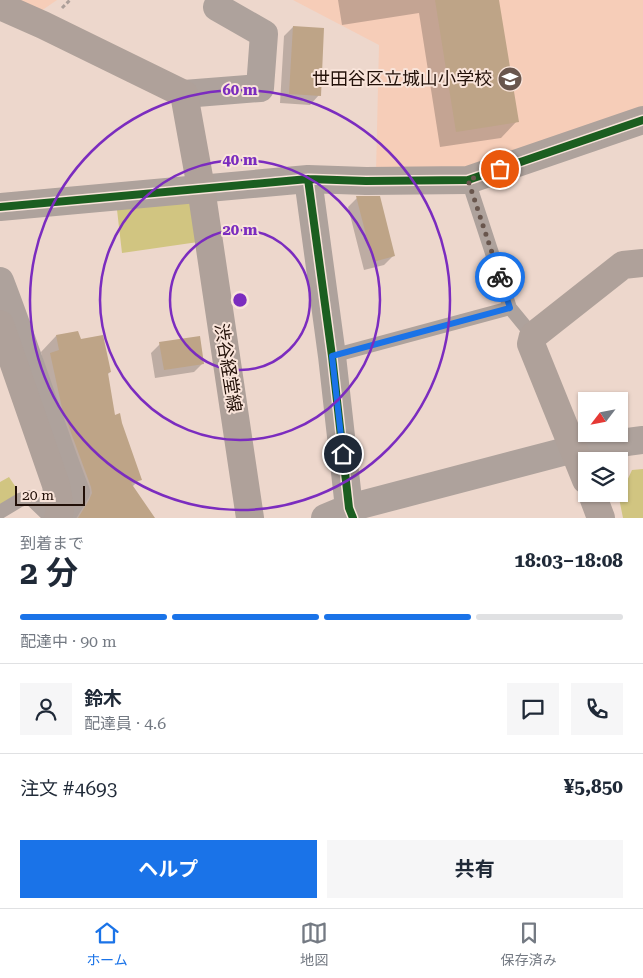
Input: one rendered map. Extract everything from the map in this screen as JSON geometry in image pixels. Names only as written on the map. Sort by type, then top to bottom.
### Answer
[{"type":"main road","points":[[0,6],[184,94]]},
{"type":"main road","name":"渋谷経堂線","points":[[184,94],[201,188],[250,518]]},
{"type":"main road","points":[[578,459],[531,344],[533,336],[623,265],[643,263]]},
{"type":"main road","points":[[4,323],[56,485],[59,496],[59,518]]},
{"type":"main road","points":[[595,502],[601,518]]},
{"type":"street","points":[[184,94],[260,88],[264,34],[217,7]]},
{"type":"street","points":[[0,207],[308,179],[366,181],[468,180],[643,120]]},
{"type":"street","points":[[308,179],[332,356],[342,515],[574,449],[643,440]]},
{"type":"street","points":[[0,281],[4,323]]},
{"type":"lane","points":[[468,180],[510,308],[533,336]]},
{"type":"lane","points":[[332,356],[510,308]]},
{"type":"lane","points":[[0,512],[29,497],[51,518]]},
{"type":"shaded area","points":[[17,0],[57,0],[41,11]]},
{"type":"shaded area","name":"世田谷区立城山小学校","points":[[293,0],[643,0],[643,113],[454,174],[376,172],[379,45]]},
{"type":"shaded area","points":[[198,194],[205,241],[122,253],[116,201]]},
{"type":"shaded area","points":[[643,469],[643,518],[623,518],[620,502],[628,502],[628,479],[632,470]]},
{"type":"shaded area","points":[[9,477],[17,489],[15,500],[0,509],[0,482]]},
{"type":"building","points":[[435,0],[499,0],[519,122],[456,132]]},
{"type":"building","points":[[293,26],[324,28],[321,96],[289,94]]},
{"type":"building","points":[[356,196],[380,196],[395,256],[373,262]]},
{"type":"building","points":[[78,331],[81,339],[103,335],[111,372],[108,373],[115,415],[120,413],[142,480],[131,483],[155,518],[78,518],[92,493],[91,487],[62,408],[50,353],[59,350],[56,335]]},
{"type":"building","points":[[200,336],[204,364],[164,370],[159,342]]},
{"type":"cycle path","points":[[0,207],[308,179],[366,181],[468,180],[643,120]]},
{"type":"cycle path","points":[[308,179],[332,356],[349,508],[353,518]]},
{"type":"way so far","points":[[500,169],[468,180],[500,277]]},
{"type":"place","name":"世田谷区立城山小学校","points":[[510,79]]},
{"type":"route","points":[[343,454],[332,356],[510,308],[500,277]]}]
